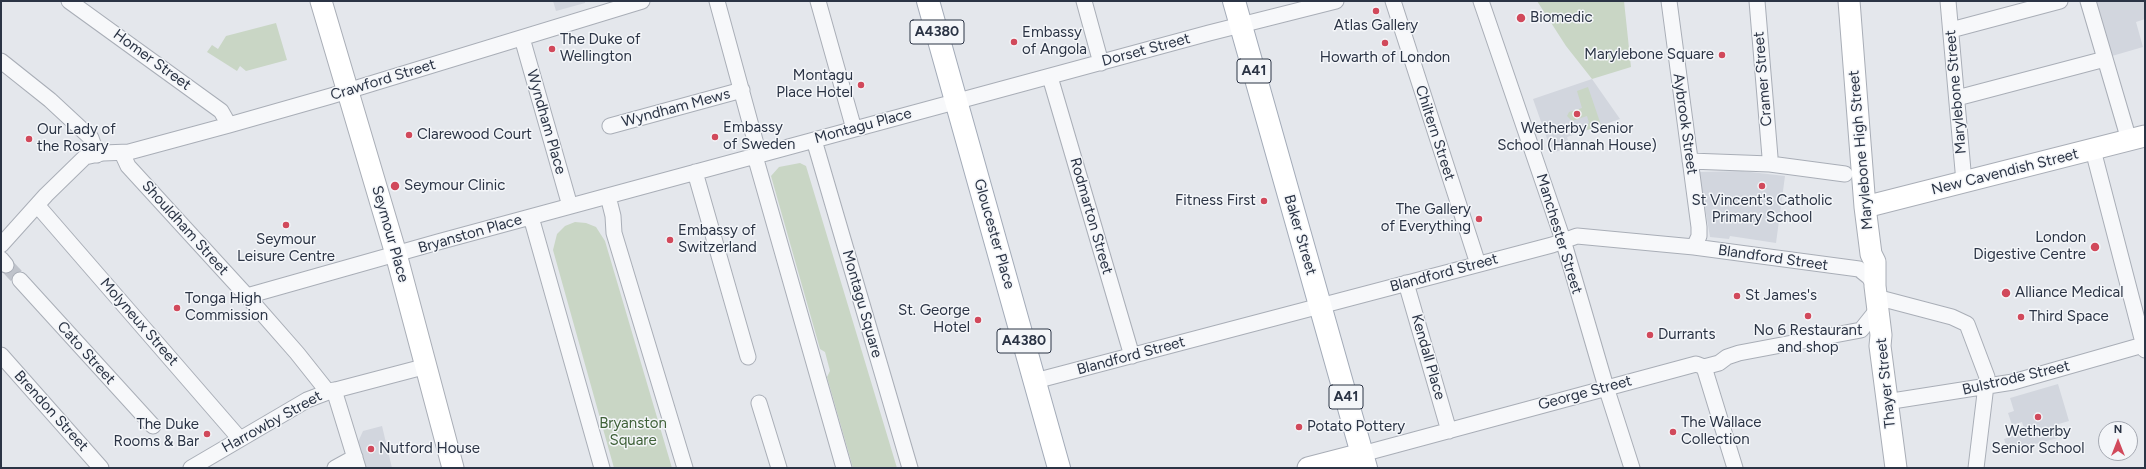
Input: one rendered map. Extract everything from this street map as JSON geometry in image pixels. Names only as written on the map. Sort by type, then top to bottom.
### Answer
[{"type":"main road","name":"Gloucester Place","points":[[928,1],[1060,468]]},
{"type":"main road","name":"Baker Street","points":[[1234,1],[1364,461]]},
{"type":"street","name":"Homer Street","points":[[69,1],[220,111],[229,125]]},
{"type":"street","name":"Seymour Place","points":[[321,1],[396,254],[453,468]]},
{"type":"street","name":"Crawford Street","points":[[97,154],[122,153],[229,125],[348,91],[642,1]]},
{"type":"street","points":[[717,1],[742,90],[757,155],[844,468]]},
{"type":"street","points":[[818,1],[854,129]]},
{"type":"street","points":[[1084,1],[1101,63]]},
{"type":"street","name":"Dorset Street","points":[[957,102],[1241,25],[1336,1]]},
{"type":"street","name":"Chiltern Street","points":[[1393,1],[1478,264]]},
{"type":"street","name":"Manchester Street","points":[[1481,1],[1563,240],[1606,387],[1632,468]]},
{"type":"street","name":"Aybrook Street","points":[[1669,1],[1699,227],[1699,236],[1694,247]]},
{"type":"street","name":"Cramer Street","points":[[1757,1],[1770,160]]},
{"type":"street","name":"Marylebone High Street","points":[[1849,1],[1865,207],[1865,261],[1875,262],[1876,298]]},
{"type":"street","name":"Marylebone Street","points":[[1948,1],[1964,182]]},
{"type":"street","points":[[1951,30],[2021,6],[2060,1]]},
{"type":"street","points":[[2088,1],[2105,59],[2137,138]]},
{"type":"street","name":"Wyndham Place","points":[[522,38],[570,206]]},
{"type":"street","points":[[1957,98],[2105,59]]},
{"type":"street","points":[[1,61],[50,100],[91,138],[97,154],[85,158],[37,205],[1,245]]},
{"type":"street","name":"Rodmarton Street","points":[[1050,77],[1132,356]]},
{"type":"street","name":"Wyndham Mews","points":[[610,126],[742,90]]},
{"type":"street","name":"Montagu Place","points":[[608,196],[957,102]]},
{"type":"street","name":"New Cavendish Street","points":[[1865,207],[2137,138]]},
{"type":"street","name":"Montagu Square","points":[[814,140],[910,468]]},
{"type":"street","points":[[2093,150],[2144,348]]},
{"type":"street","name":"Shouldham Street","points":[[122,153],[128,166],[247,296],[331,391]]},
{"type":"street","points":[[1690,161],[1770,160],[1845,174]]},
{"type":"street","points":[[696,172],[748,357]]},
{"type":"street","points":[[602,468],[531,217],[608,196],[613,216],[614,233],[685,468]]},
{"type":"street","name":"Molyneux Street","points":[[37,205],[240,439]]},
{"type":"street","name":"Bryanston Place","points":[[247,296],[531,217]]},
{"type":"street","name":"Blandford Street","points":[[1035,381],[1478,264],[1577,236],[1591,236],[1694,247],[1865,261]]},
{"type":"street","name":"Cato Street","points":[[20,280],[153,426]]},
{"type":"street","name":"Kendall Place","points":[[1406,283],[1449,430]]},
{"type":"street","points":[[1880,345],[1861,330],[1876,298],[1952,317],[1967,324],[1984,366],[1988,387],[1976,468]]},
{"type":"street","name":"Thayer Street","points":[[1876,298],[1881,335],[1880,345],[1886,402],[1896,468]]},
{"type":"street","name":"George Street","points":[[1308,468],[1364,461],[1449,430],[1696,364],[1704,367],[1719,363],[1726,356],[1861,330]]},
{"type":"street","name":"Bulstrode Street","points":[[1886,402],[2013,382],[2144,348]]},
{"type":"street","name":"Brendon Street","points":[[1,355],[101,468]]},
{"type":"street","name":"Harrowby Street","points":[[191,468],[307,400],[331,391],[427,366]]},
{"type":"street","points":[[1704,367],[1735,468]]},
{"type":"street","points":[[331,391],[357,463],[335,468]]},
{"type":"street","points":[[760,403],[779,468]]},
{"type":"shaded area","points":[[553,1],[585,1],[585,3],[556,11]]},
{"type":"shaded area","points":[[2096,1],[2145,1],[2145,19],[2136,22],[2143,47],[2112,56]]},
{"type":"shaded area","name":"Wetherby Senior School (Hannah House)","points":[[1592,79],[1620,119],[1567,137],[1570,147],[1552,153],[1533,99]]},
{"type":"shaded area","points":[[1742,171],[1785,176],[1776,243],[1730,236],[1729,239],[1710,237],[1699,172]]},
{"type":"shaded area","name":"Wetherby Senior School","points":[[2058,384],[2069,421],[2055,425],[2058,438],[2008,451],[2004,439],[2025,432],[2022,422],[2012,425],[2008,413],[2014,411],[2010,398]]},
{"type":"shaded area","name":"Nutford House","points":[[382,426],[392,468],[346,468],[363,431]]},
{"type":"green space","points":[[1537,1],[1624,1],[1631,67],[1592,79],[1566,46]]},
{"type":"green space","points":[[276,23],[287,60],[246,71],[240,66],[237,71],[207,52],[212,45],[218,49],[226,36]]},
{"type":"green space","points":[[1588,87],[1601,125],[1587,130],[1585,125],[1589,123],[1587,116],[1572,121],[1567,116],[1569,112],[1582,108],[1577,91]]},
{"type":"green space","points":[[800,163],[806,166],[897,468],[853,468],[827,377],[830,371],[825,352],[820,349],[771,176],[779,167]]},
{"type":"green space","name":"Bryanston Square","points":[[575,222],[586,223],[596,227],[605,241],[672,468],[614,468],[553,250],[557,234],[565,226]]},
{"type":"tunnel","points":[[6,265],[20,280]]},
{"type":"place","name":"Atlas Gallery","points":[[1376,11]]},
{"type":"place","name":"Biomedic","points":[[1521,18]]},
{"type":"place","name":"Embassy of Angola","points":[[1014,42]]},
{"type":"place","name":"Howarth of London","points":[[1385,43]]},
{"type":"place","name":"The Duke of Wellington","points":[[552,49]]},
{"type":"place","name":"Marylebone Square","points":[[1722,55]]},
{"type":"place","name":"Montagu Place Hotel","points":[[861,85]]},
{"type":"place","name":"Wetherby Senior School (Hannah House)","points":[[1577,114]]},
{"type":"place","name":"Clarewood Court","points":[[409,135]]},
{"type":"place","name":"Embassy of Sweden","points":[[715,137]]},
{"type":"place","name":"Our Lady of the Rosary","points":[[29,139]]},
{"type":"place","name":"Seymour Clinic","points":[[395,186]]},
{"type":"place","name":"St Vincent's Catholic Primary School","points":[[1762,186]]},
{"type":"place","name":"Fitness First","points":[[1264,201]]},
{"type":"place","name":"The Gallery of Everything","points":[[1479,219]]},
{"type":"place","name":"Seymour Leisure Centre","points":[[286,225]]},
{"type":"place","name":"Embassy of Switzerland","points":[[670,240]]},
{"type":"place","name":"London Digestive Centre","points":[[2095,247]]},
{"type":"place","name":"Alliance Medical","points":[[2006,293]]},
{"type":"place","name":"St James's","points":[[1737,296]]},
{"type":"place","name":"Tonga High Commission","points":[[177,308]]},
{"type":"place","name":"No 6 Restaurant and shop","points":[[1808,316]]},
{"type":"place","name":"Third Space","points":[[2021,317]]},
{"type":"place","name":"St. George Hotel","points":[[978,320]]},
{"type":"place","name":"Durrants","points":[[1650,335]]},
{"type":"place","name":"Wetherby Senior School","points":[[2038,417]]},
{"type":"place","name":"Potato Pottery","points":[[1299,427]]},
{"type":"place","name":"The Wallace Collection","points":[[1673,432]]},
{"type":"place","name":"The Duke Rooms & Bar","points":[[207,434]]},
{"type":"place","name":"Nutford House","points":[[371,449]]}]
